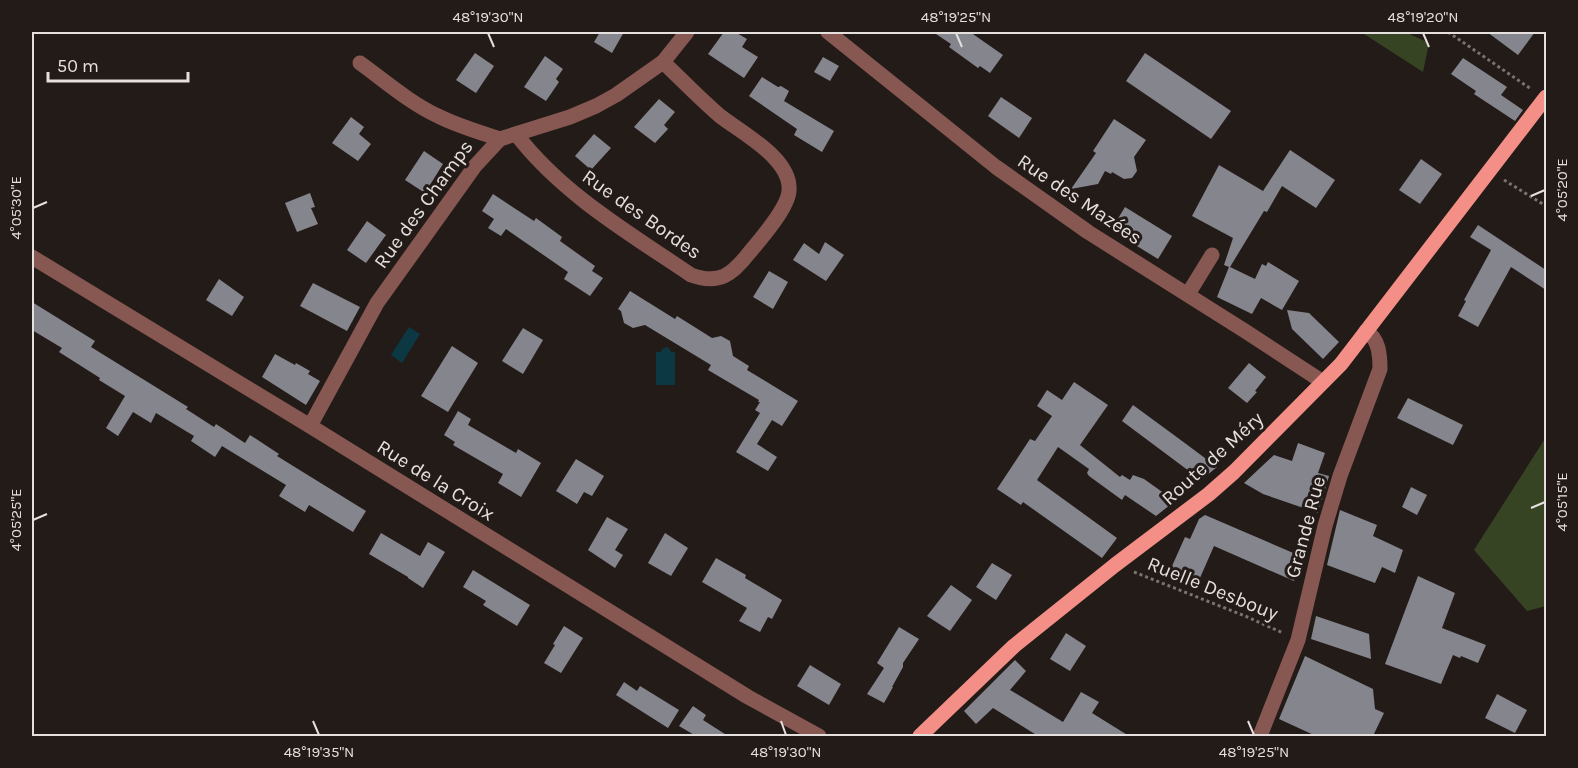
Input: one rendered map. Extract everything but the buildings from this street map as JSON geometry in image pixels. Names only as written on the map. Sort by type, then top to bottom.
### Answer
[{"type":"main road","name":"Route de Méry","points":[[920,736],[1014,646],[1209,494],[1258,449],[1341,364],[1546,98]]},
{"type":"street","name":"Rue des Champs","points":[[310,426],[377,303],[475,166],[500,139],[552,123],[616,96],[663,62],[687,32]]},
{"type":"street","name":"Rue des Mazées","points":[[828,32],[996,167],[1088,232],[1323,382]]},
{"type":"street","name":"Rue des Bordes","points":[[516,134],[545,168],[587,204],[682,269],[703,279],[716,279],[727,275],[738,268],[784,206],[789,192],[788,179],[770,153],[719,115],[663,62]]},
{"type":"street","points":[[360,63],[436,115],[500,139]]},
{"type":"street","points":[[1188,294],[1212,255]]},
{"type":"street","name":"Rue de la Croix","points":[[32,257],[739,691],[819,736]]},
{"type":"street","name":"Grande Rue","points":[[1260,736],[1298,640],[1325,526],[1340,476],[1380,369],[1380,356],[1374,336],[1366,331]]},
{"type":"path","points":[[1448,32],[1546,98]]},
{"type":"path","points":[[1490,171],[1546,206]]},
{"type":"path","name":"Ruelle Desbouy","points":[[1115,565],[1245,616],[1298,640]]},
{"type":"green space","points":[[1361,32],[1405,32],[1429,43],[1423,72]]},
{"type":"green space","points":[[1546,437],[1546,606],[1527,611],[1474,550]]},
{"type":"water","points":[[409,327],[420,334],[402,363],[391,355]]},
{"type":"water","points":[[666,347],[671,352],[675,352],[675,385],[656,385],[656,352],[661,352]]}]
